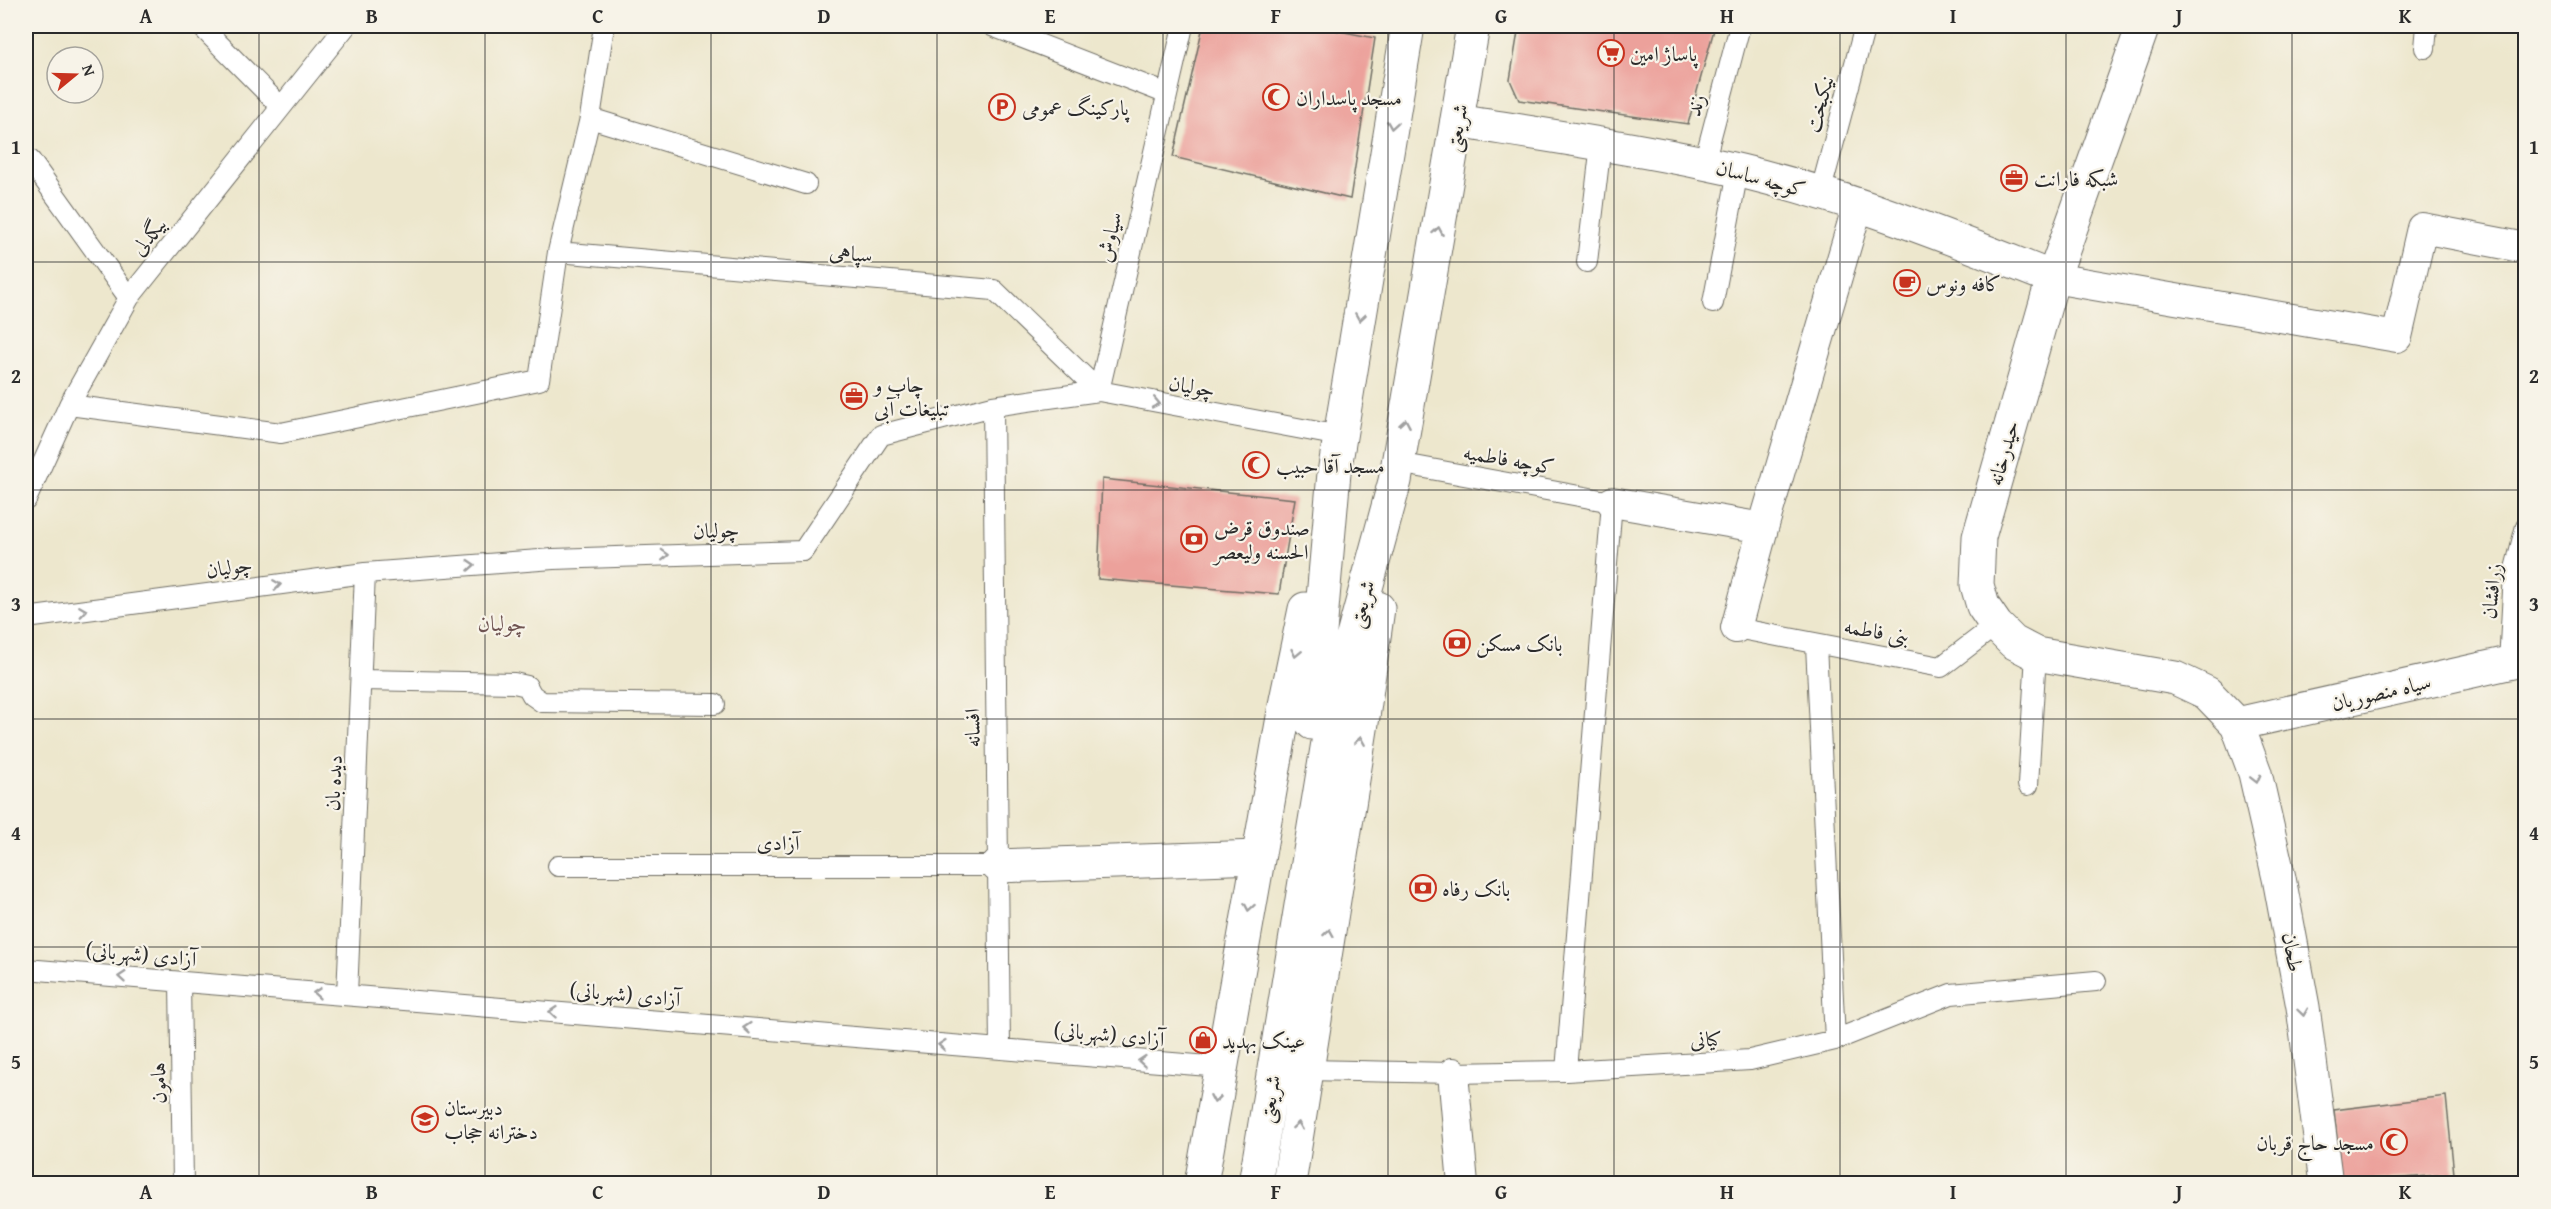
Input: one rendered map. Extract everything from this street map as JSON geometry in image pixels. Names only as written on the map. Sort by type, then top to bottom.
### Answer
[{"type":"main road","name":"شریعتی","points":[[1255,1184],[1334,706],[1396,472],[1473,26]]},
{"type":"main road","name":"حیدرخانه","points":[[2143,26],[2053,278],[1979,537],[1977,585],[1983,606],[1996,625],[2013,642],[2036,654],[2175,678],[2207,693],[2237,724]]},
{"type":"main road","name":"شریعتی","points":[[1235,1184],[1315,702],[1334,473],[1403,27]]},
{"type":"main road","name":"کوچه ساسان","points":[[1457,121],[1601,144],[1738,171],[1858,205],[1957,240],[2053,278]]},
{"type":"main road","points":[[1289,1184],[1365,711],[1396,472]]},
{"type":"main road","points":[[1201,1184],[1286,700],[1334,473]]},
{"type":"main road","name":"سیاه منصوریان","points":[[2237,724],[2517,661]]},
{"type":"main road","name":"طحان","points":[[2237,724],[2255,773],[2279,878],[2303,1007],[2326,1184]]},
{"type":"main road","points":[[998,866],[1258,857]]},
{"type":"street","points":[[1736,628],[1858,205]]},
{"type":"street","points":[[2053,278],[2397,337],[2422,228],[2526,248]]},
{"type":"street","points":[[1612,502],[1763,528]]},
{"type":"street","points":[[1453,1073],[1463,1184]]},
{"type":"lane","points":[[201,26],[281,108]]},
{"type":"lane","name":"بیگدلی","points":[[26,500],[69,405],[129,298],[346,26]]},
{"type":"lane","points":[[69,405],[281,433],[539,380],[558,252],[590,118],[604,26]]},
{"type":"lane","points":[[992,26],[1165,93]]},
{"type":"lane","name":"سیاوش","points":[[1099,391],[1165,93],[1183,26]]},
{"type":"lane","name":"زند","points":[[1704,163],[1740,26]]},
{"type":"lane","name":"نیکبخت","points":[[1820,194],[1865,26]]},
{"type":"lane","points":[[2425,48],[2427,26]]},
{"type":"lane","points":[[590,118],[806,184]]},
{"type":"lane","points":[[1587,262],[1601,144]]},
{"type":"lane","points":[[30,160],[129,298]]},
{"type":"lane","points":[[1713,303],[1738,171]]},
{"type":"lane","name":"سپاهی","points":[[558,252],[994,290],[1099,391]]},
{"type":"lane","name":"چولیان","points":[[26,618],[365,573],[553,559],[803,551],[881,435],[993,406],[1099,391],[1340,436]]},
{"type":"lane","name":"افسانه","points":[[993,406],[1000,1049]]},
{"type":"lane","name":"کوچه فاطمیه","points":[[1396,472],[1612,502]]},
{"type":"lane","points":[[1566,1071],[1612,502]]},
{"type":"lane","name":"زرافشان","points":[[2517,661],[2514,573],[2526,526]]},
{"type":"lane","name":"دیده بان","points":[[347,995],[365,573]]},
{"type":"lane","name":"بنی فاطمه","points":[[1736,628],[1941,667],[1996,625]]},
{"type":"lane","points":[[1816,645],[1835,1040]]},
{"type":"lane","points":[[2028,785],[2036,654]]},
{"type":"lane","points":[[362,680],[514,683],[527,686],[532,695],[542,702],[715,704]]},
{"type":"lane","name":"آزادی","points":[[558,866],[998,866]]},
{"type":"lane","name":"آزادی (شهربانی)","points":[[26,969],[1221,1067]]},
{"type":"lane","name":"کیانی","points":[[1307,1070],[1453,1073],[1566,1071],[1750,1060],[1835,1040],[1952,994],[2096,981]]},
{"type":"lane","name":"هامون","points":[[180,982],[183,1184]]},
{"type":"building","name":"مسجد پاسداران","points":[[1203,26],[1314,26],[1375,38],[1350,199],[1173,157]]},
{"type":"building","name":"پاساژ امین","points":[[1519,26],[1715,26],[1688,124],[1519,100],[1510,80]]},
{"type":"building","name":"صندوق قرض الحسنه ولیعصر","points":[[1102,479],[1295,499],[1279,594],[1098,579]]},
{"type":"building","name":"مسجد حاج قربان","points":[[2446,1096],[2454,1174],[2342,1183],[2334,1110]]},
{"type":"place","name":"پاساژ امین","points":[[1611,53]]},
{"type":"place","name":"مسجد پاسداران","points":[[1276,97]]},
{"type":"place","name":"پارکینگ عمومی","points":[[1002,107]]},
{"type":"place","name":"شبکه فارانت","points":[[2014,178]]},
{"type":"place","name":"کافه ونوس","points":[[1907,283]]},
{"type":"place","name":"چاپ و تبلیغات آبی","points":[[854,396]]},
{"type":"place","name":"مسجد آقا حبیب","points":[[1256,465]]},
{"type":"place","name":"صندوق قرض الحسنه ولیعصر","points":[[1194,539]]},
{"type":"place","name":"بانک مسکن","points":[[1457,643]]},
{"type":"place","name":"بانک رفاه","points":[[1423,888]]},
{"type":"place","name":"عینک بهدید","points":[[1203,1040]]},
{"type":"place","name":"دبیرستان دخترانه حجاب","points":[[425,1119]]},
{"type":"place","name":"مسجد حاج قربان","points":[[2394,1142]]},
{"type":"district","name":"چولیان","points":[[502,623]]}]
